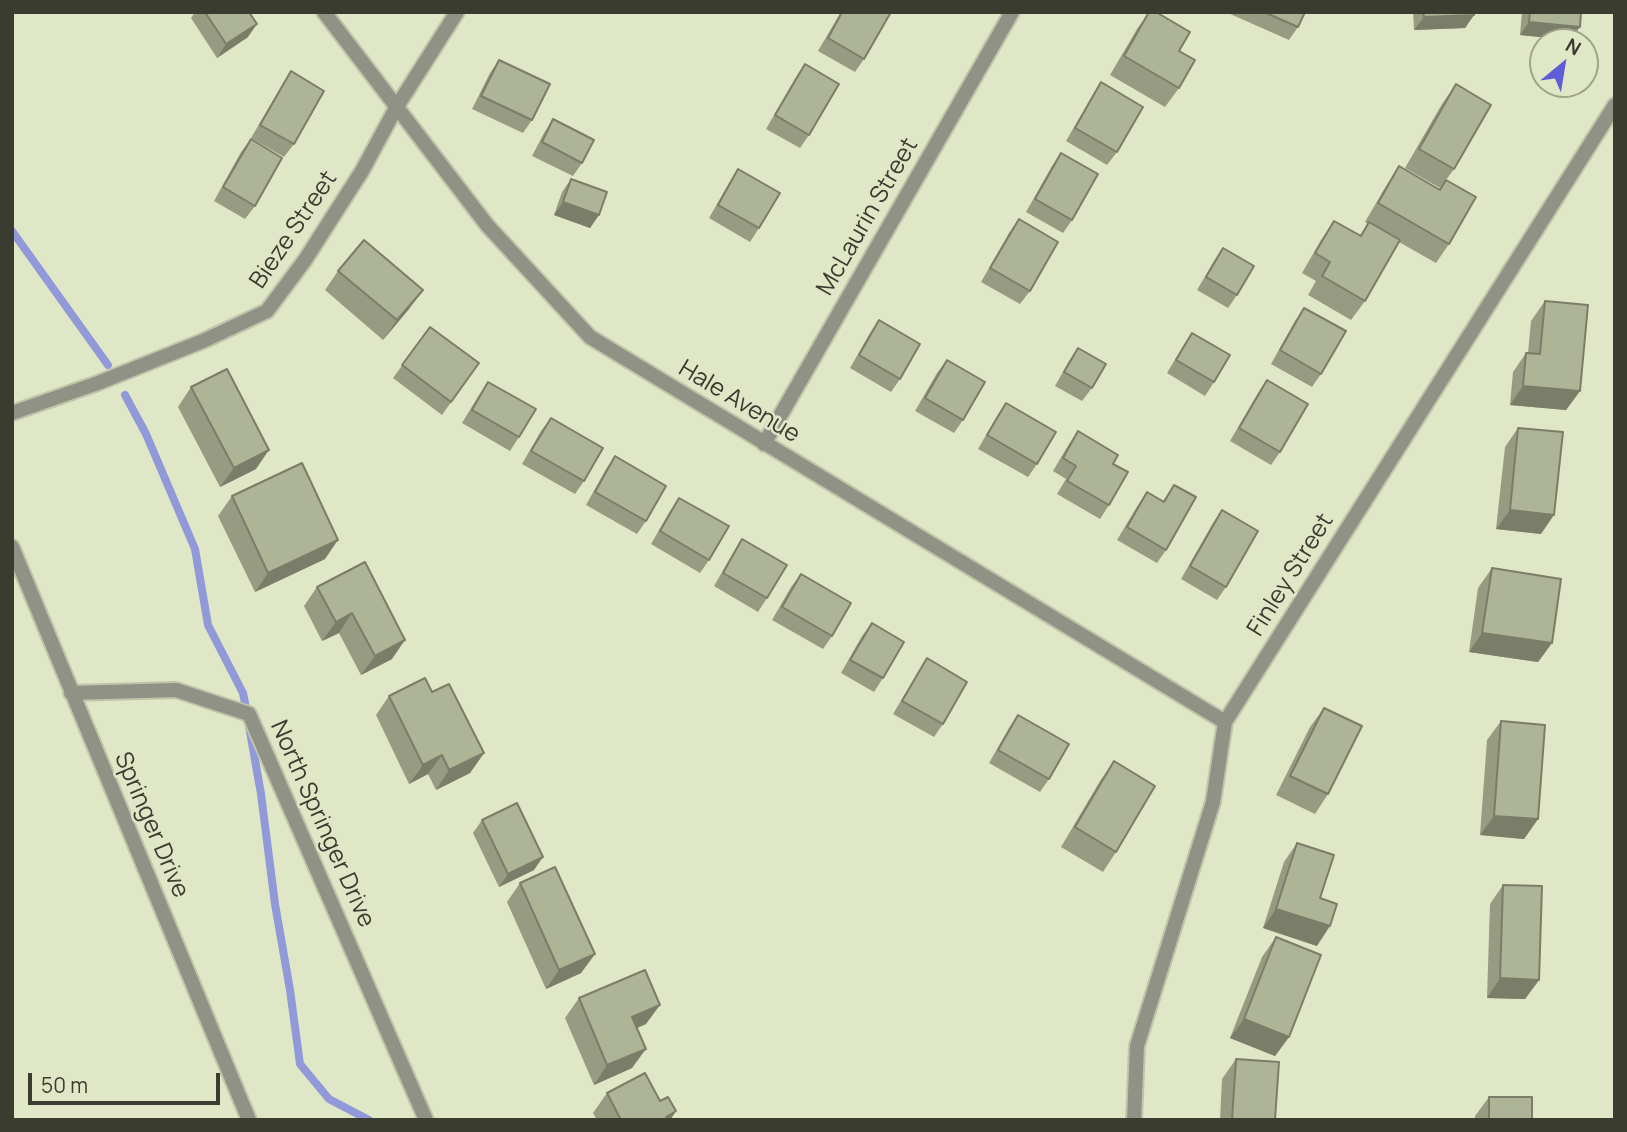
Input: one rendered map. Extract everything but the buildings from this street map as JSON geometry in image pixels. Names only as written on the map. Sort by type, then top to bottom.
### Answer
[{"type":"street","name":"Hale Avenue","points":[[324,12],[487,225],[590,337],[1225,722]]},
{"type":"street","name":"Bieze Street","points":[[12,413],[109,379],[203,341],[267,311],[305,260],[362,171],[396,108],[457,12]]},
{"type":"street","name":"McLaurin Street","points":[[764,444],[1012,12]]},
{"type":"street","name":"Finley Street","points":[[1134,1120],[1137,1046],[1213,802],[1225,722],[1615,104]]},
{"type":"street","name":"Springer Drive","points":[[12,547],[249,1120]]},
{"type":"street","name":"North Springer Drive","points":[[71,693],[176,690],[249,714],[426,1120]]},
{"type":"waterway","points":[[12,231],[108,365]]},
{"type":"waterway","points":[[125,395],[146,434],[195,549],[208,625],[243,693],[247,713]]},
{"type":"waterway","points":[[249,726],[300,1064],[329,1099],[369,1120]]}]
